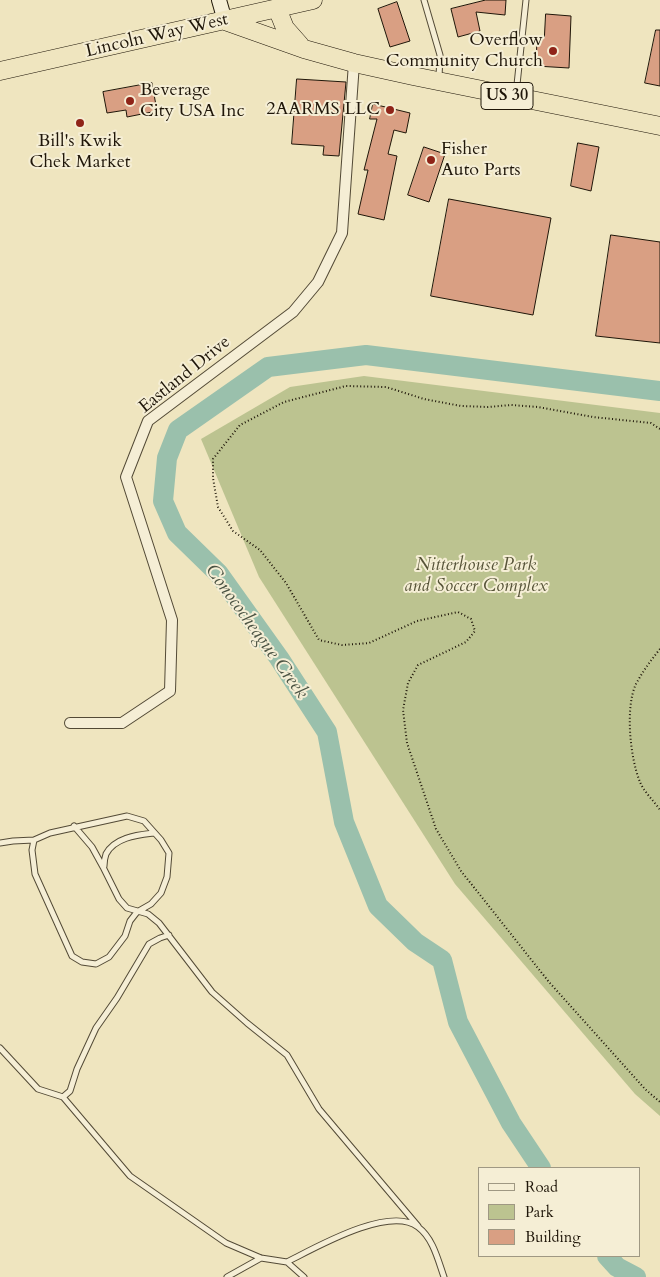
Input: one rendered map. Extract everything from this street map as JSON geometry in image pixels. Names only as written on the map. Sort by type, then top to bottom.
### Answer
[{"type":"highway","name":"Lincoln Way West","points":[[0,71],[313,0]]},
{"type":"highway","points":[[277,8],[285,28],[304,49]]},
{"type":"highway","name":"US 30","points":[[224,21],[304,49],[354,62],[660,126]]},
{"type":"street","points":[[220,0],[224,21]]},
{"type":"street","name":"Eastland Drive","points":[[70,723],[122,723],[170,692],[172,620],[126,477],[148,421],[293,312],[318,282],[342,233],[354,62]]},
{"type":"lane","points":[[424,0],[440,55],[439,81]]},
{"type":"lane","points":[[515,97],[526,0]]},
{"type":"lane","points":[[0,843],[34,840],[50,832],[127,816],[144,821],[169,853],[167,877],[160,893],[151,904],[138,912],[130,921],[124,936],[109,957],[96,964],[82,962],[72,956],[35,874],[32,850],[34,840]]},
{"type":"lane","points":[[74,826],[92,847],[119,899],[127,908],[148,914],[159,923],[212,992],[287,1055],[319,1109],[427,1235],[444,1277]]},
{"type":"lane","points":[[103,867],[106,853],[117,843],[130,836],[154,833]]},
{"type":"lane","points":[[63,1097],[70,1091],[77,1069],[96,1028],[117,998],[149,944],[169,935]]},
{"type":"lane","points":[[0,1048],[38,1089],[63,1097],[130,1176],[226,1243],[260,1258],[287,1262],[304,1277]]},
{"type":"lane","points":[[287,1262],[368,1224],[392,1220],[406,1221],[418,1226]]},
{"type":"lane","points":[[227,1277],[260,1258]]},
{"type":"path","points":[[660,429],[650,423],[593,417],[538,407],[511,405],[488,407],[461,406],[424,399],[386,387],[346,386],[284,402],[240,425],[213,459],[213,478],[218,507],[233,531],[260,550],[286,583],[319,640],[342,645],[369,643],[417,621],[458,612],[471,619],[475,631],[466,642],[418,665],[408,683],[404,710],[407,743],[436,828],[461,871],[549,982],[645,1089],[660,1102]]},
{"type":"path","points":[[660,649],[646,666],[635,685],[630,725],[640,783],[660,810]]},
{"type":"green space","name":"Nitterhouse Park and Soccer Complex","points":[[364,376],[660,413],[660,1116],[635,1094],[455,884],[259,577],[201,439],[290,387]]},
{"type":"building","points":[[486,0],[506,0],[505,15],[476,12],[480,31],[458,37],[451,9]]},
{"type":"building","points":[[397,2],[410,41],[390,47],[378,9]]},
{"type":"building","name":"Overflow Community Church","points":[[546,14],[571,16],[569,68],[536,66],[537,37],[544,37]]},
{"type":"building","points":[[656,30],[660,30],[660,86],[645,83]]},
{"type":"building","points":[[297,79],[346,82],[339,156],[323,155],[324,146],[292,144]]},
{"type":"building","name":"Beverage City USA Inc","points":[[152,83],[157,111],[127,117],[126,110],[107,113],[103,92]]},
{"type":"building","points":[[373,104],[410,113],[406,133],[394,130],[388,154],[397,156],[384,220],[358,214],[368,170],[364,170],[377,119],[370,119]]},
{"type":"building","points":[[578,143],[599,147],[591,191],[571,186]]},
{"type":"building","points":[[424,147],[445,154],[429,202],[408,195]]},
{"type":"building","points":[[449,199],[551,218],[533,315],[431,296]]},
{"type":"building","points":[[611,235],[660,242],[660,343],[596,336]]},
{"type":"waterway","name":"Conococheague Creek","points":[[540,1167],[511,1123],[458,1022],[442,960],[415,942],[378,906],[344,822],[327,732],[279,658],[219,574],[177,533],[163,501],[167,458],[178,430],[268,367],[366,355],[660,391]]},
{"type":"waterway","name":"Conococheague Creek","points":[[608,1257],[617,1267],[636,1277]]},
{"type":"place","name":"Overflow Community Church","points":[[553,51]]},
{"type":"place","name":"Beverage City USA Inc","points":[[130,101]]},
{"type":"place","name":"2AARMS LLC","points":[[390,110]]},
{"type":"place","name":"Bill's Kwik Chek Market","points":[[80,123]]},
{"type":"place","name":"Fisher Auto Parts","points":[[431,160]]}]
